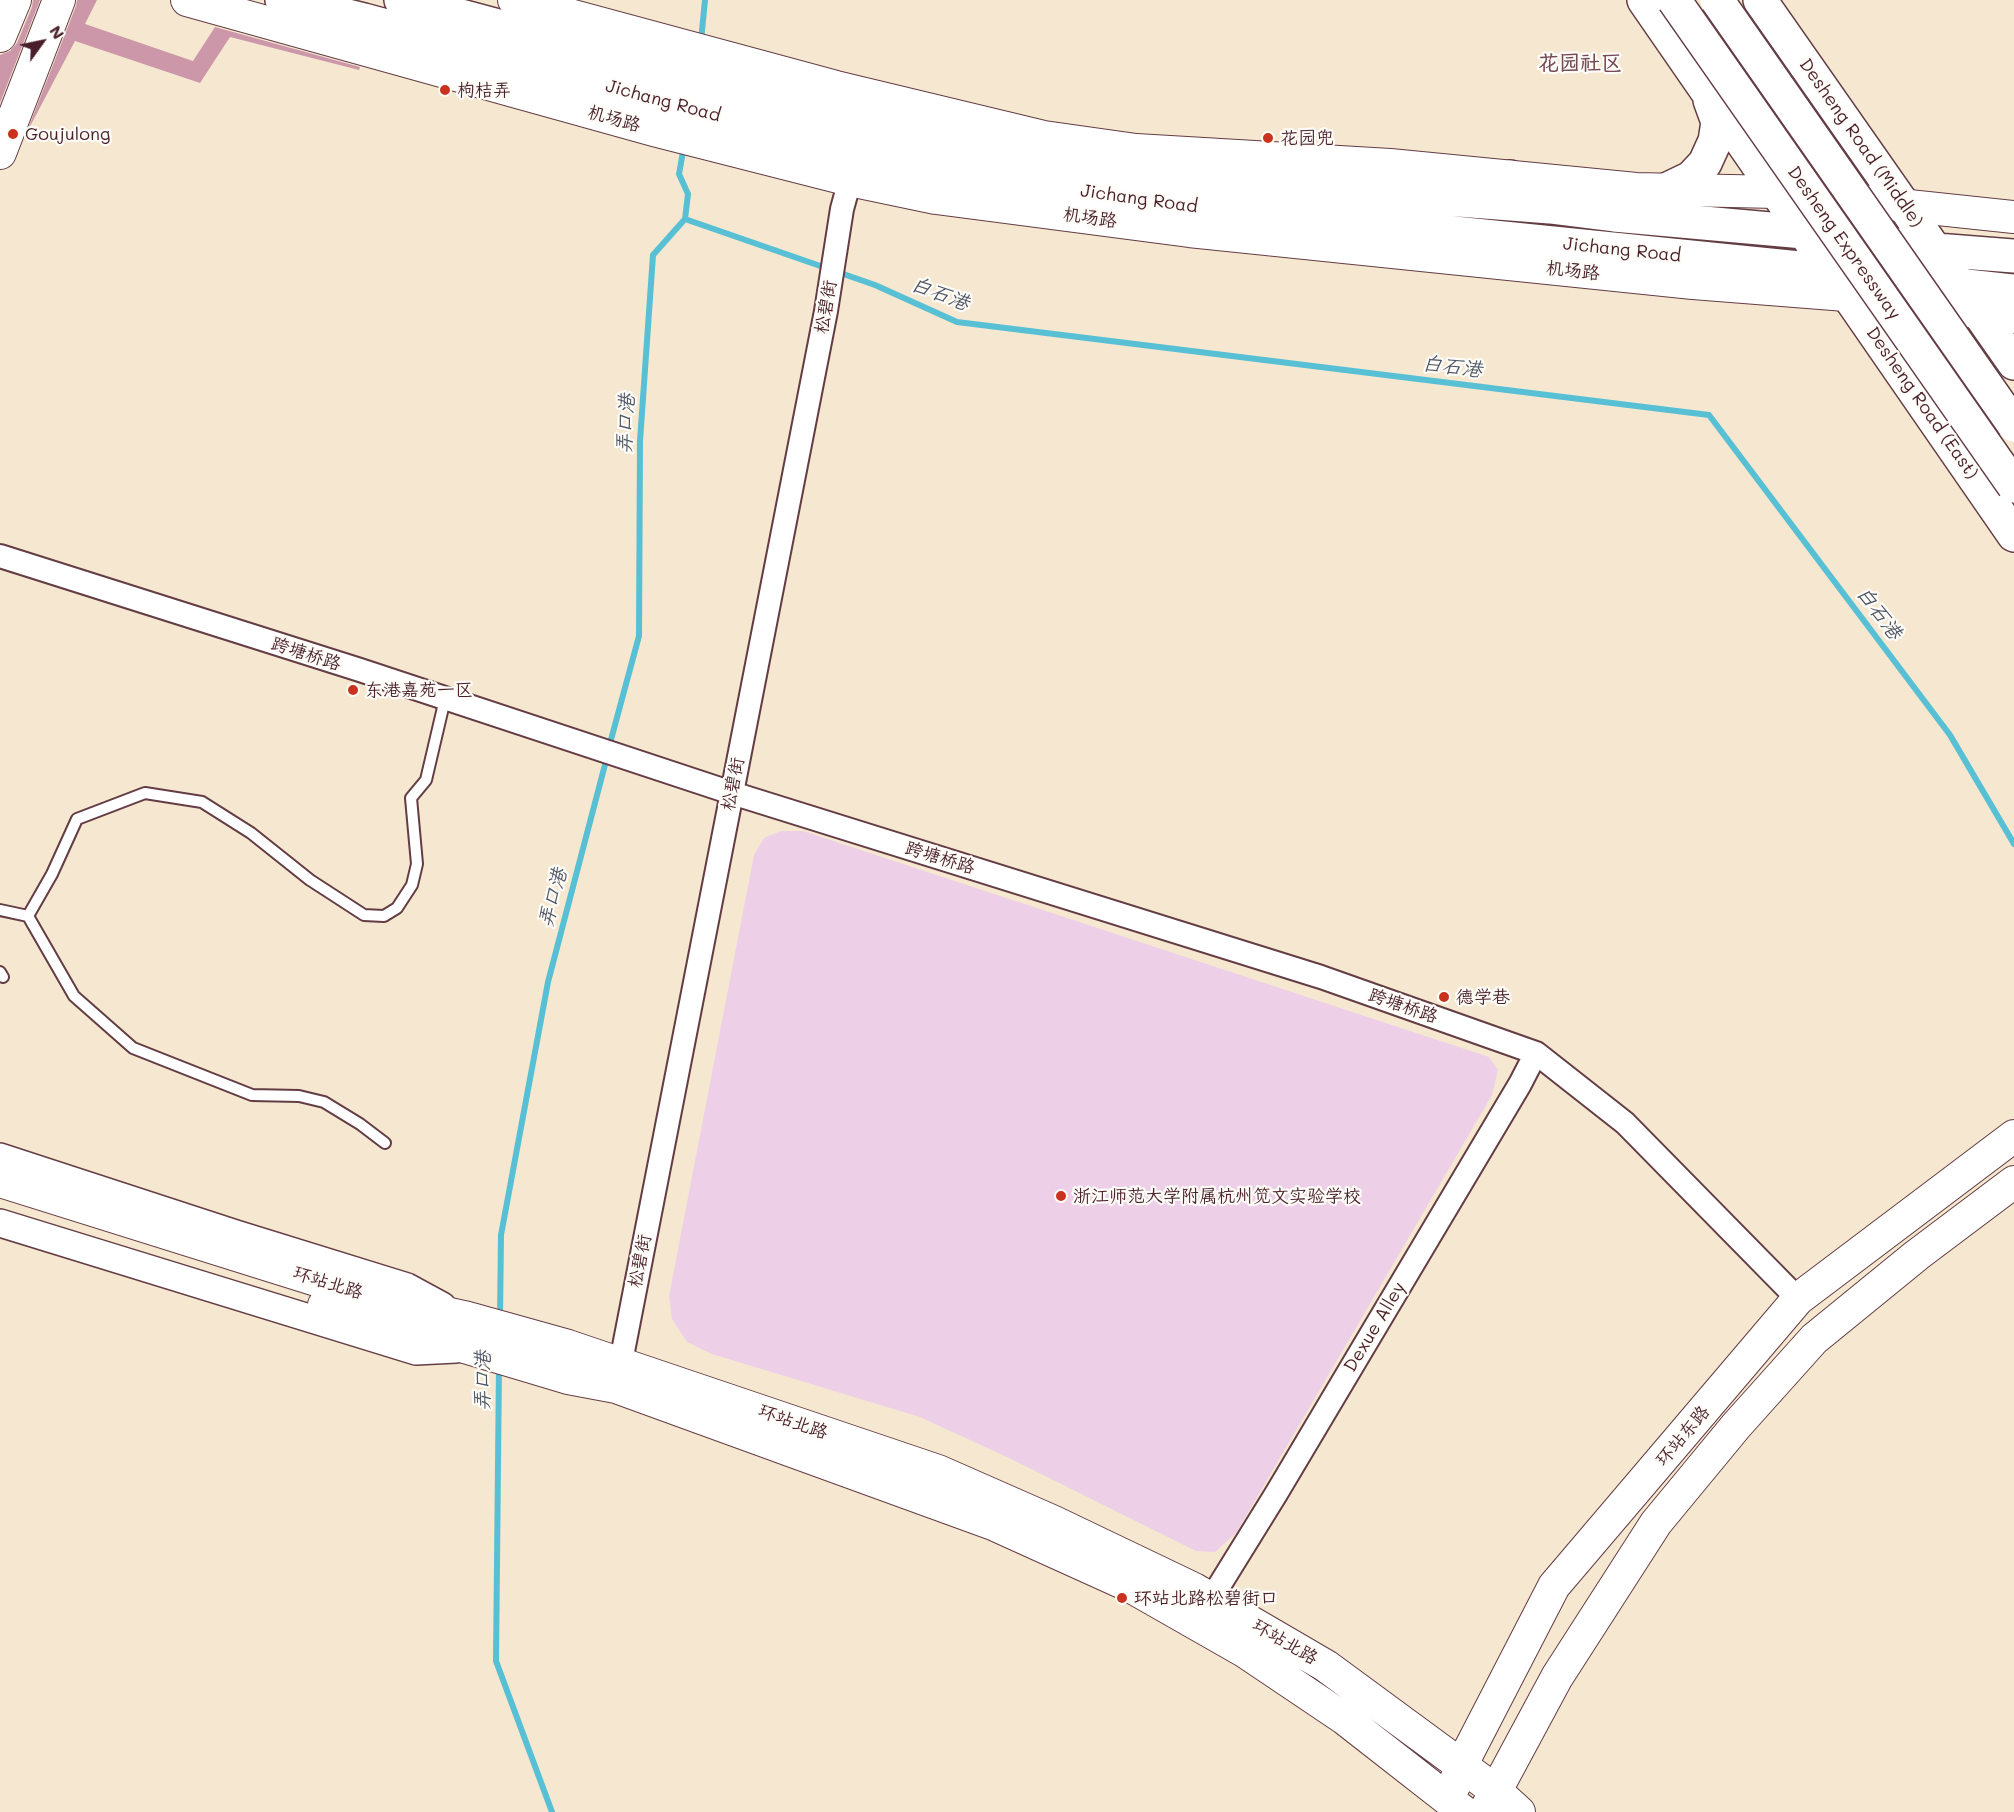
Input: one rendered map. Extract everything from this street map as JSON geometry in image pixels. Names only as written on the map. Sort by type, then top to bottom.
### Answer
[{"type":"main road","points":[[0,36],[15,0]]},
{"type":"main road","points":[[0,153],[59,0]]},
{"type":"main road","name":"机场路","points":[[187,0],[654,130],[743,108],[830,100],[1044,137],[1136,150],[1390,165],[1636,189],[1777,192],[2014,217]]},
{"type":"main road","name":"Jichang Road","points":[[282,0],[660,69]]},
{"type":"main road","name":"机场路","points":[[514,0],[743,108],[846,195],[936,198],[1189,231],[1374,238]]},
{"type":"main road","points":[[1644,0],[1838,283],[1979,313],[2014,317]]},
{"type":"main road","name":"Desheng Expressway","points":[[1674,0],[2014,486]]},
{"type":"main road","name":"Desheng Expressway","points":[[1717,0],[2014,425]]},
{"type":"main road","name":"Desheng Road (Middle)","points":[[1760,0],[1961,286]]},
{"type":"main road","name":"机场路","points":[[417,2],[660,69]]},
{"type":"main road","points":[[1666,190],[1691,178],[1705,163],[1715,141],[1718,122],[1708,93]]},
{"type":"main road","name":"机场路","points":[[830,100],[872,126],[1011,154],[1173,178],[1550,207],[1804,232],[1936,250],[2014,256]]},
{"type":"main road","name":"Jichang Road","points":[[743,108],[848,151],[998,178],[1374,238],[1838,283],[1961,286],[2014,291]]},
{"type":"main road","points":[[1510,177],[1550,207]]},
{"type":"main road","name":"Desheng Road (East)","points":[[1838,283],[2014,535]]},
{"type":"main road","points":[[1961,286],[2014,363]]},
{"type":"main road","name":"环站东路","points":[[1452,1808],[1461,1766],[1554,1586],[1798,1299],[2014,1136]]},
{"type":"main road","name":"环站北路","points":[[0,1181],[361,1294],[464,1317],[568,1346],[618,1375],[993,1524],[1130,1586],[1244,1651],[1345,1719],[1452,1808]]},
{"type":"main road","name":"环站东路","points":[[1490,1802],[1557,1677],[1656,1523],[1736,1426],[1814,1339],[2014,1182]]},
{"type":"main road","name":"环站北路","points":[[0,1202],[352,1314],[568,1378],[618,1375],[938,1472],[1054,1522],[1211,1599],[1326,1666],[1461,1766],[1490,1802],[1519,1812]]},
{"type":"street","name":"松碧街","points":[[618,1375],[826,311],[846,195]]},
{"type":"street","name":"跨塘桥路","points":[[0,556],[732,793],[1321,977],[1536,1053],[1625,1123],[1798,1299]]},
{"type":"street","name":"Dexue Alley","points":[[1211,1599],[1441,1217],[1536,1053]]},
{"type":"street","points":[[0,1157],[407,1287],[464,1317]]},
{"type":"street","points":[[0,1222],[416,1351],[468,1348]]},
{"type":"lane","points":[[28,916],[52,874],[77,819],[145,793],[202,802],[251,833],[310,880],[364,915],[384,916],[397,908],[412,885],[417,864],[411,798],[426,780],[445,699]]},
{"type":"lane","points":[[0,910],[28,916],[74,996],[133,1048],[252,1095],[299,1096],[324,1102],[360,1124],[385,1143]]},
{"type":"shaded area","name":"浙江师范大学附属杭州笕文实验学校","points":[[781,831],[803,831],[1489,1057],[1498,1070],[1492,1095],[1236,1533],[1215,1552],[1196,1551],[1009,1458],[920,1417],[712,1354],[687,1342],[672,1319],[669,1296],[754,855],[764,838]]},
{"type":"building","points":[[33,0],[40,0],[0,103],[0,55],[10,51],[17,43]]},
{"type":"building","points":[[77,0],[97,0],[85,24],[193,61],[215,27],[360,67],[359,70],[230,37],[200,83],[75,41],[26,134]]},
{"type":"waterway","name":"弄口港","points":[[701,41],[705,0]]},
{"type":"waterway","name":"弄口港","points":[[609,747],[639,636],[640,441],[653,255],[685,219],[688,194],[679,174],[684,146]]},
{"type":"waterway","name":"白石港","points":[[685,219],[875,285],[957,322],[1709,415],[1950,735],[2014,844]]},
{"type":"waterway","name":"弄口港","points":[[500,1317],[501,1235],[548,982],[607,757]]},
{"type":"waterway","name":"弄口港","points":[[499,1366],[496,1661],[552,1812]]},
{"type":"place","name":"枸桔弄","points":[[445,90]]},
{"type":"place","name":"Goujulong","points":[[13,134]]},
{"type":"place","name":"花园兜","points":[[1268,138]]},
{"type":"place","name":"东港嘉苑一区","points":[[353,690]]},
{"type":"place","name":"德学巷","points":[[1444,997]]},
{"type":"place","name":"浙江师范大学附属杭州笕文实验学校","points":[[1061,1196]]},
{"type":"place","name":"环站北路松碧街口","points":[[1122,1598]]},
{"type":"district","name":"花园社区","points":[[1580,64]]}]
